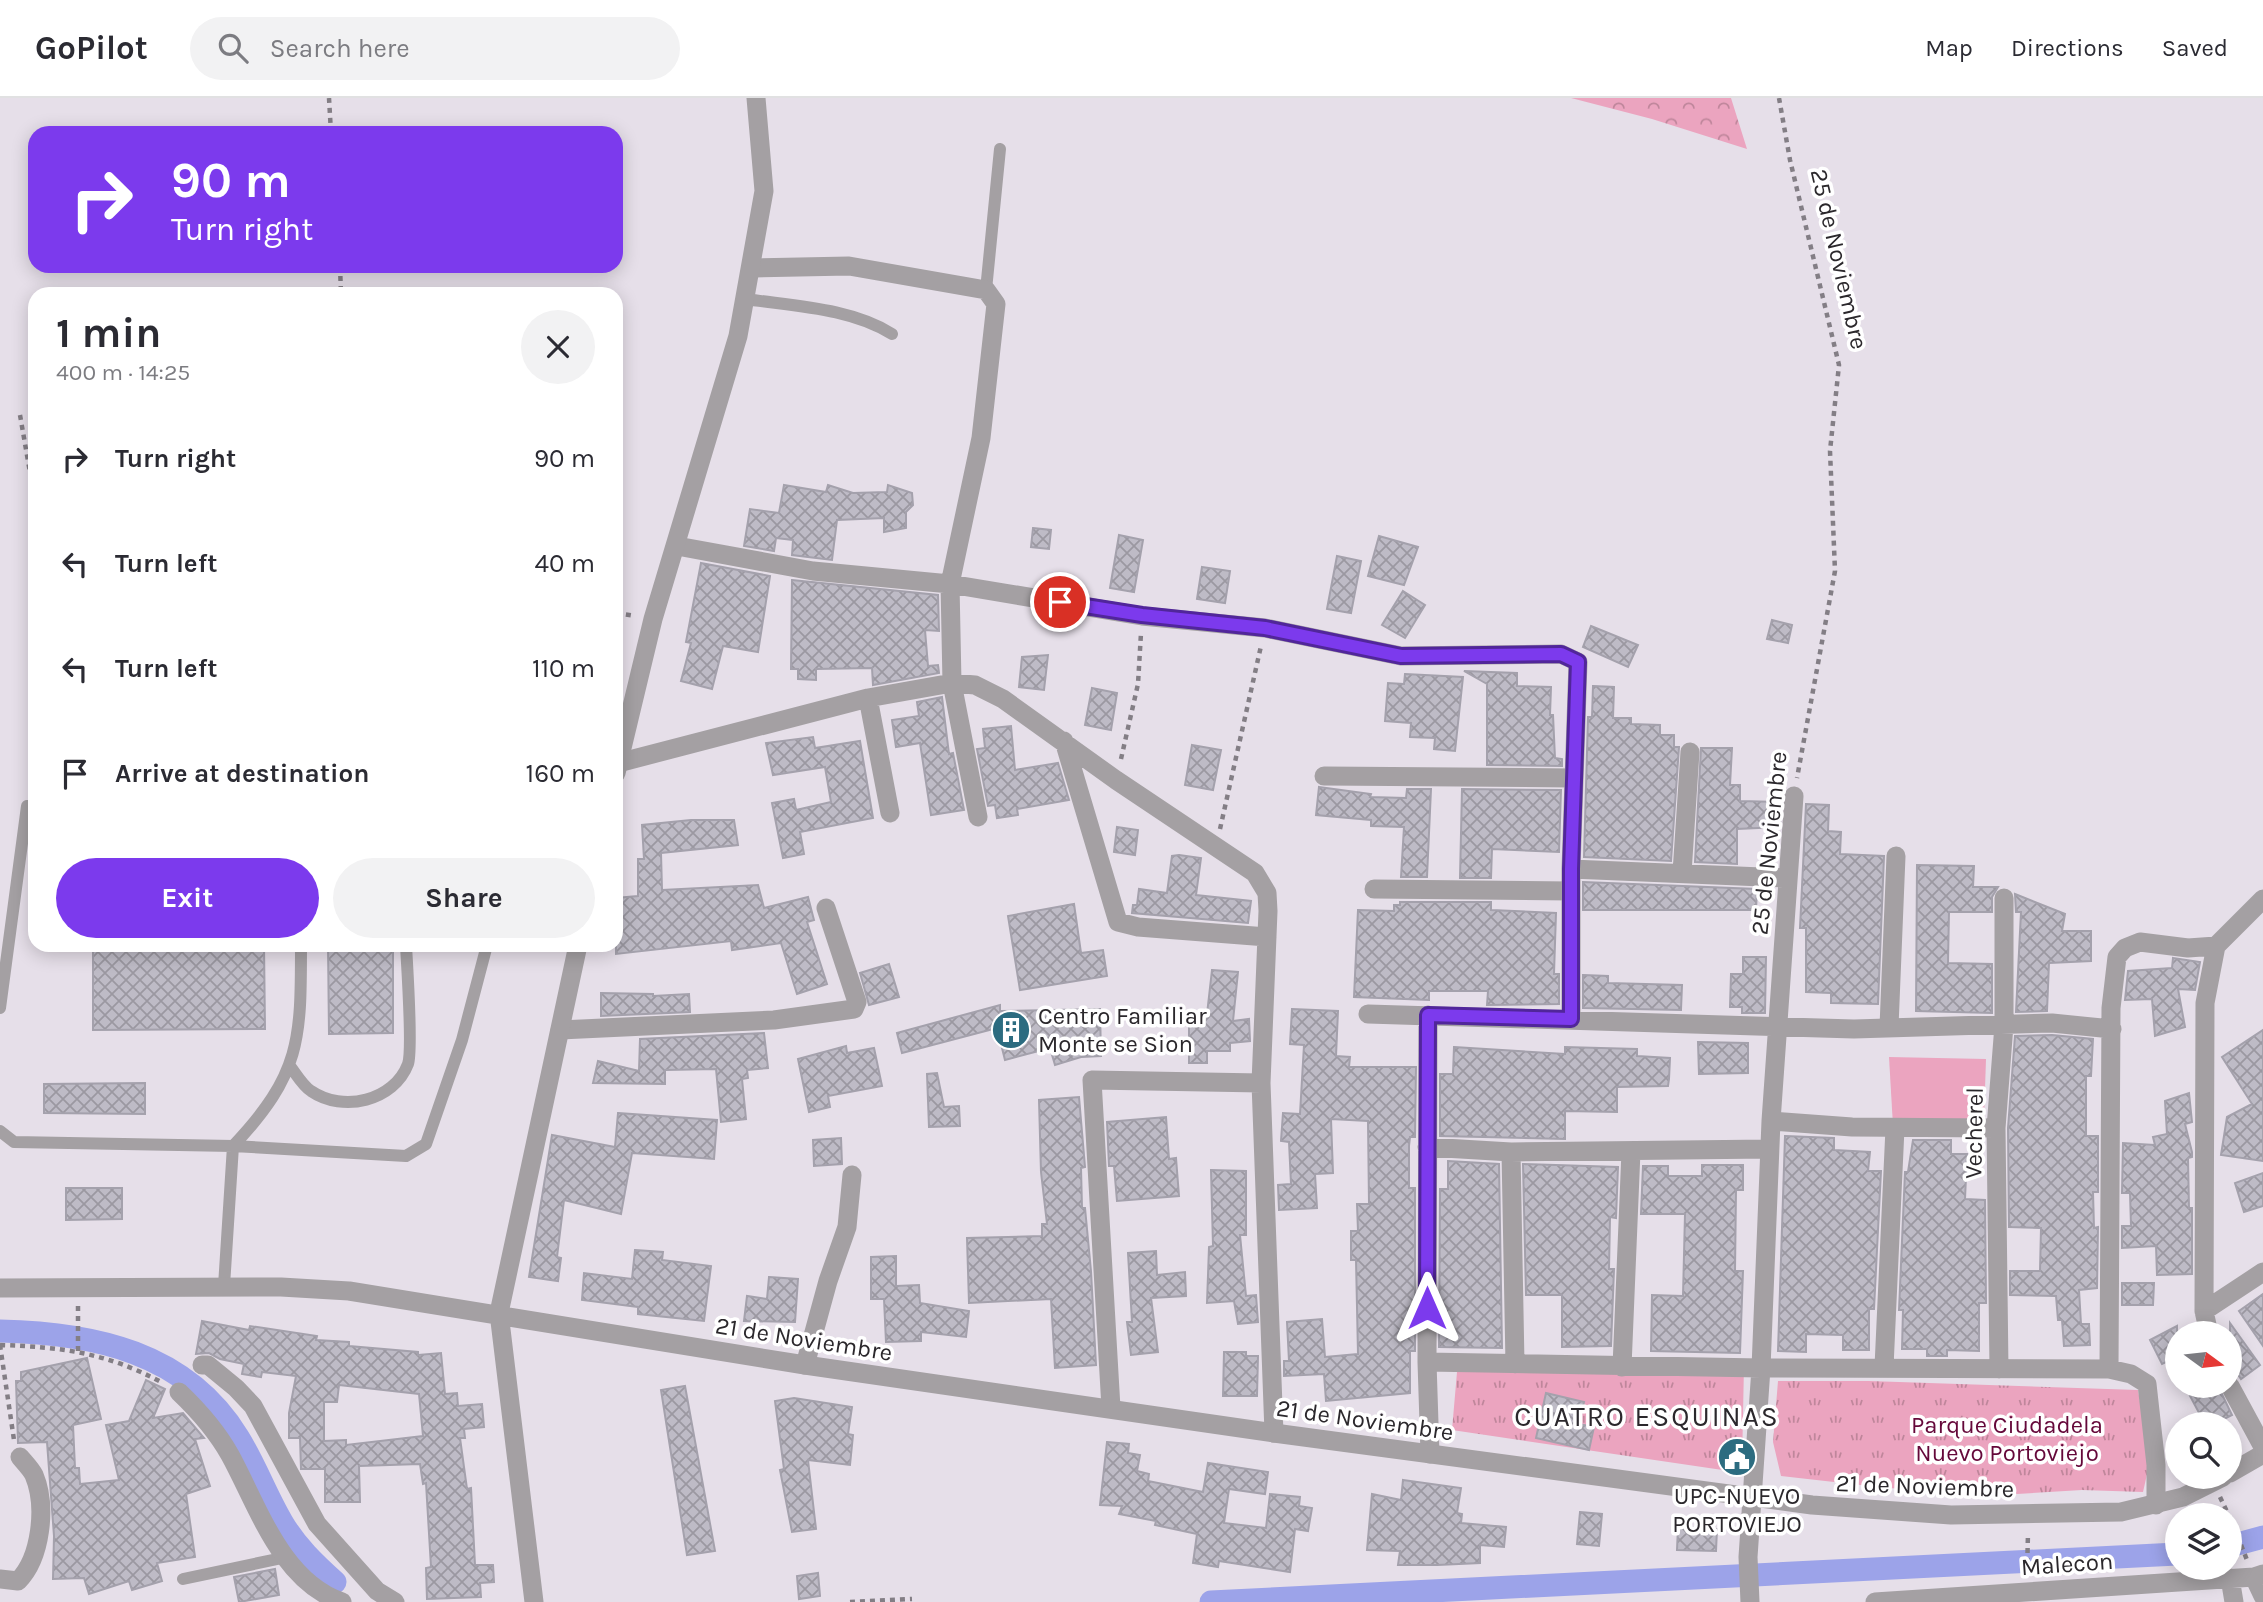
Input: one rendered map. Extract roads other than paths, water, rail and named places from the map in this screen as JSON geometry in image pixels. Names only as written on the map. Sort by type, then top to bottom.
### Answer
[{"type":"street","points":[[623,743],[653,619],[677,546],[738,336],[746,299],[764,191],[756,98]]},
{"type":"street","points":[[752,268],[849,266],[986,290],[996,304],[981,438],[950,584],[952,683],[978,817]]},
{"type":"street","points":[[677,546],[813,571],[950,584],[1142,615],[1265,628],[1401,656],[1561,654],[1578,662],[1571,869],[1571,1019]]},
{"type":"street","points":[[623,766],[868,698],[952,683],[975,685],[1003,699],[1116,780],[1255,873],[1267,892],[1261,1083],[1274,1433]]},
{"type":"street","points":[[868,698],[890,813]]},
{"type":"street","points":[[1064,741],[1118,922],[1138,927],[1267,937]]},
{"type":"street","points":[[1682,873],[1690,752]]},
{"type":"street","points":[[1324,776],[1573,778]]},
{"type":"street","name":"25 de Noviembre","points":[[1750,1598],[1748,1557],[1761,1368],[1769,1149],[1794,796]]},
{"type":"street","points":[[1889,1027],[1896,856]]},
{"type":"street","points":[[1571,869],[1788,878]]},
{"type":"street","points":[[1374,889],[1572,891]]},
{"type":"street","name":"Vecherel","points":[[1999,1369],[1996,1128],[2004,1025],[2004,898]]},
{"type":"street","points":[[2206,1321],[2204,1311],[2206,1003],[2216,946],[2263,899]]},
{"type":"street","points":[[560,1030],[774,1020],[853,1009],[857,1002],[826,908]]},
{"type":"street","points":[[2109,1369],[2111,1008],[2117,957],[2125,948],[2140,942],[2188,948],[2216,946]]},
{"type":"street","points":[[534,1602],[499,1313],[577,952]]},
{"type":"street","points":[[1368,1014],[1776,1026],[1889,1027],[2052,1023],[2112,1029]]},
{"type":"street","points":[[1428,1015],[1427,1362],[1430,1454]]},
{"type":"street","points":[[1111,1408],[1092,1080],[1261,1083]]},
{"type":"street","points":[[1771,1121],[1895,1128],[1996,1128]]},
{"type":"street","points":[[1884,1367],[1895,1128]]},
{"type":"street","points":[[1427,1147],[1511,1152],[1769,1149]]},
{"type":"street","points":[[1622,1367],[1630,1151]]},
{"type":"street","points":[[1511,1152],[1515,1364]]},
{"type":"street","points":[[805,1365],[828,1280],[847,1227],[852,1175]]},
{"type":"street","points":[[2204,1311],[2263,1272]]},
{"type":"street","name":"21 de Noviembre","points":[[0,1288],[224,1286],[349,1291],[499,1313],[805,1365],[1752,1499],[1951,1515],[2077,1514],[2156,1506],[2199,1489]]},
{"type":"street","points":[[1427,1362],[1622,1367],[2109,1369],[2131,1374],[2147,1384],[2155,1453],[2156,1506]]},
{"type":"street","points":[[202,1364],[208,1365],[236,1388],[253,1406],[317,1524],[377,1591],[395,1602]]},
{"type":"street","points":[[179,1392],[209,1422],[230,1454],[268,1531],[287,1557],[300,1573],[330,1598],[342,1602]]},
{"type":"street","points":[[2237,1398],[2263,1447]]},
{"type":"street","points":[[2242,1466],[2263,1454]]},
{"type":"street","points":[[0,1579],[18,1581],[29,1570],[38,1536],[34,1474],[20,1457]]},
{"type":"street","points":[[2258,1575],[2263,1596]]},
{"type":"street","name":"Malecon","points":[[1874,1602],[2200,1580]]},
{"type":"street","points":[[2230,1580],[2234,1602]]},
{"type":"lane","points":[[986,290],[1000,149]]},
{"type":"lane","points":[[746,299],[829,311],[880,326],[892,334]]},
{"type":"lane","points":[[0,1008],[28,843],[27,806]]},
{"type":"lane","points":[[224,1286],[233,1146],[260,1117],[290,1066],[298,1043],[301,952]]},
{"type":"lane","points":[[290,1066],[311,1091],[337,1101],[368,1101],[394,1086],[409,1063],[406,952]]},
{"type":"lane","points":[[0,1131],[14,1142],[233,1146],[406,1156],[426,1144],[461,1040],[485,952]]},
{"type":"lane","points":[[183,1578],[287,1557]]},
{"type":"waterway","points":[[0,1331],[69,1336],[102,1343],[134,1353],[164,1367],[192,1385],[217,1408],[238,1437],[287,1531],[335,1582]]},
{"type":"waterway","points":[[2242,1543],[2263,1537]]},
{"type":"waterway","points":[[1211,1602],[2165,1555]]},
{"type":"place","name":"Centro Familiar Monte se Sion","points":[[1011,1030]]},
{"type":"place","name":"UPC-NUEVO PORTOVIEJO","points":[[1737,1457]]},
{"type":"district","name":"CUATRO ESQUINAS","points":[[1647,1416]]},
{"type":"park label","name":"Parque Ciudadela Nuevo Portoviejo","points":[[2007,1439]]}]
